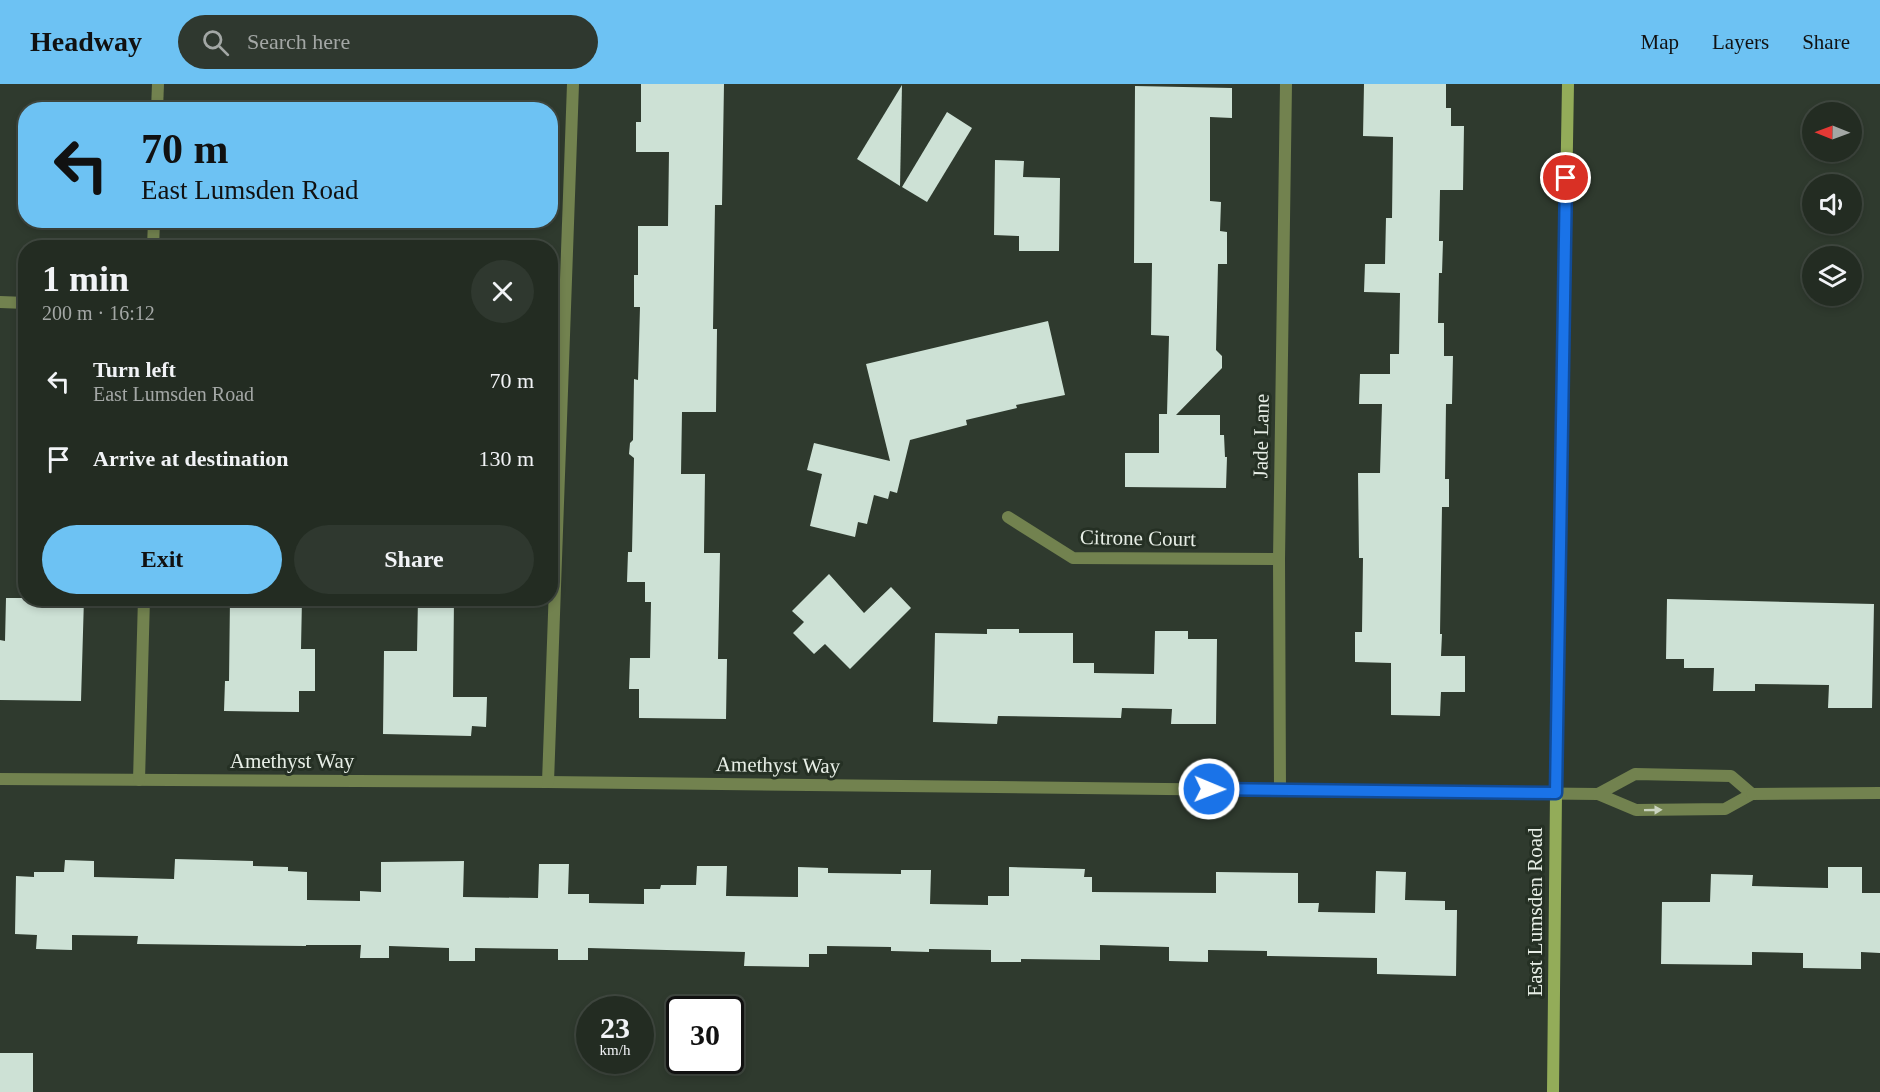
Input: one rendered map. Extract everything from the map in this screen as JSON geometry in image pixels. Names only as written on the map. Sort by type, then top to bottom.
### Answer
[{"type":"street","points":[[157,102],[158,84]]},
{"type":"street","points":[[558,503],[573,84]]},
{"type":"street","name":"Jade Lane","points":[[1280,789],[1279,559],[1286,84]]},
{"type":"street","name":"East Lumsden Road","points":[[1554,1092],[1556,793],[1568,84]]},
{"type":"street","points":[[0,302],[18,303]]},
{"type":"street","name":"Citrone Court","points":[[1008,517],[1073,558],[1279,559]]},
{"type":"street","points":[[139,780],[144,606]]},
{"type":"street","points":[[548,782],[554,606]]},
{"type":"street","points":[[1598,794],[1635,774],[1731,776],[1752,794]]},
{"type":"street","name":"Amethyst Way","points":[[0,779],[548,782],[1598,794]]},
{"type":"street","points":[[1598,794],[1636,810],[1725,809],[1752,794],[1880,793]]},
{"type":"building","points":[[641,84],[724,84],[722,205],[715,205],[713,329],[717,329],[716,412],[682,412],[681,474],[705,474],[704,553],[720,553],[718,659],[727,659],[726,719],[639,718],[639,689],[629,689],[630,658],[650,658],[651,602],[645,602],[645,582],[627,582],[628,552],[632,552],[634,458],[629,454],[630,443],[633,440],[634,379],[638,380],[640,307],[634,307],[634,275],[638,275],[638,226],[668,226],[669,152],[636,152],[636,122],[641,122]]},
{"type":"building","points":[[1364,84],[1446,84],[1446,108],[1451,108],[1451,126],[1464,126],[1463,190],[1440,190],[1439,241],[1443,241],[1442,273],[1439,273],[1438,323],[1444,323],[1444,356],[1453,356],[1452,404],[1446,404],[1445,479],[1449,479],[1449,507],[1442,507],[1441,656],[1465,656],[1465,692],[1441,692],[1440,716],[1391,715],[1391,663],[1355,662],[1355,632],[1362,632],[1363,558],[1359,558],[1358,473],[1380,473],[1382,404],[1359,404],[1360,374],[1390,374],[1390,354],[1399,354],[1400,293],[1364,292],[1365,264],[1385,264],[1386,218],[1392,218],[1393,137],[1363,136]]},
{"type":"building","points":[[902,85],[900,186],[857,159]]},
{"type":"building","points":[[1135,86],[1232,88],[1232,118],[1210,117],[1210,201],[1221,202],[1220,231],[1227,232],[1227,264],[1218,264],[1216,350],[1222,356],[1222,368],[1176,415],[1220,415],[1220,435],[1224,435],[1225,457],[1227,457],[1226,488],[1125,487],[1125,453],[1159,453],[1159,414],[1167,414],[1169,336],[1151,335],[1152,263],[1134,263]]},
{"type":"building","points":[[947,112],[972,128],[927,202],[902,187]]},
{"type":"building","points":[[995,160],[1024,161],[1023,177],[1060,178],[1059,251],[1019,251],[1019,236],[994,235]]},
{"type":"building","points":[[1048,321],[1065,395],[1016,405],[1017,408],[966,420],[967,425],[910,440],[897,493],[890,491],[888,499],[874,495],[867,524],[858,522],[855,537],[810,526],[822,474],[807,470],[814,443],[890,461],[866,364]]},
{"type":"building","points":[[829,574],[864,613],[891,587],[911,608],[850,669],[825,644],[814,654],[793,633],[804,622],[792,611]]},
{"type":"building","points":[[6,598],[18,598],[18,606],[84,606],[81,701],[0,700],[0,640],[5,641]]},
{"type":"building","points":[[1667,599],[1874,604],[1872,708],[1828,708],[1829,685],[1755,684],[1755,691],[1713,691],[1714,668],[1684,668],[1684,659],[1666,659]]},
{"type":"building","points":[[230,606],[302,606],[301,649],[315,649],[315,691],[299,691],[299,712],[224,711],[225,681],[229,681]]},
{"type":"building","points":[[418,606],[454,606],[453,697],[487,697],[486,727],[472,726],[471,736],[383,734],[384,651],[417,651]]},
{"type":"building","points":[[987,629],[1019,629],[1019,633],[1073,633],[1073,663],[1094,663],[1094,673],[1154,674],[1155,631],[1188,631],[1188,639],[1217,639],[1216,724],[1171,724],[1172,709],[1122,708],[1121,718],[998,716],[997,724],[933,722],[935,633],[987,634]]},
{"type":"building","points":[[175,859],[253,861],[253,866],[288,867],[288,871],[307,872],[307,900],[360,901],[360,891],[381,892],[381,862],[464,861],[463,897],[538,898],[539,864],[569,864],[568,894],[589,894],[589,903],[644,904],[644,889],[660,889],[661,885],[696,885],[697,866],[727,866],[726,896],[798,897],[798,867],[828,868],[828,873],[901,874],[901,870],[931,870],[930,904],[988,905],[988,896],[1009,896],[1009,867],[1085,869],[1084,877],[1092,877],[1092,892],[1216,893],[1216,872],[1298,873],[1298,903],[1319,903],[1318,912],[1375,913],[1376,871],[1406,872],[1405,900],[1445,901],[1445,910],[1457,910],[1456,976],[1377,974],[1377,958],[1267,956],[1267,951],[1208,950],[1208,962],[1169,961],[1169,947],[1100,945],[1100,960],[1021,959],[1021,962],[991,962],[991,950],[929,949],[929,952],[891,951],[891,947],[827,946],[827,954],[809,954],[809,967],[744,966],[745,952],[588,948],[588,960],[558,960],[558,949],[475,948],[475,961],[449,961],[449,948],[389,946],[389,958],[360,958],[361,945],[137,944],[138,936],[72,935],[72,950],[36,949],[37,935],[15,934],[16,876],[34,877],[34,872],[64,872],[65,860],[94,861],[94,877],[174,879]]},
{"type":"building","points":[[1828,867],[1862,867],[1862,893],[1880,893],[1880,953],[1861,952],[1861,969],[1803,968],[1803,953],[1752,952],[1752,965],[1661,964],[1662,902],[1710,902],[1711,874],[1753,875],[1752,886],[1828,888]]},
{"type":"building","points":[[0,1053],[33,1053],[33,1092],[0,1092]]},
{"type":"route","points":[[1209,789],[1556,793],[1566,178]]}]
